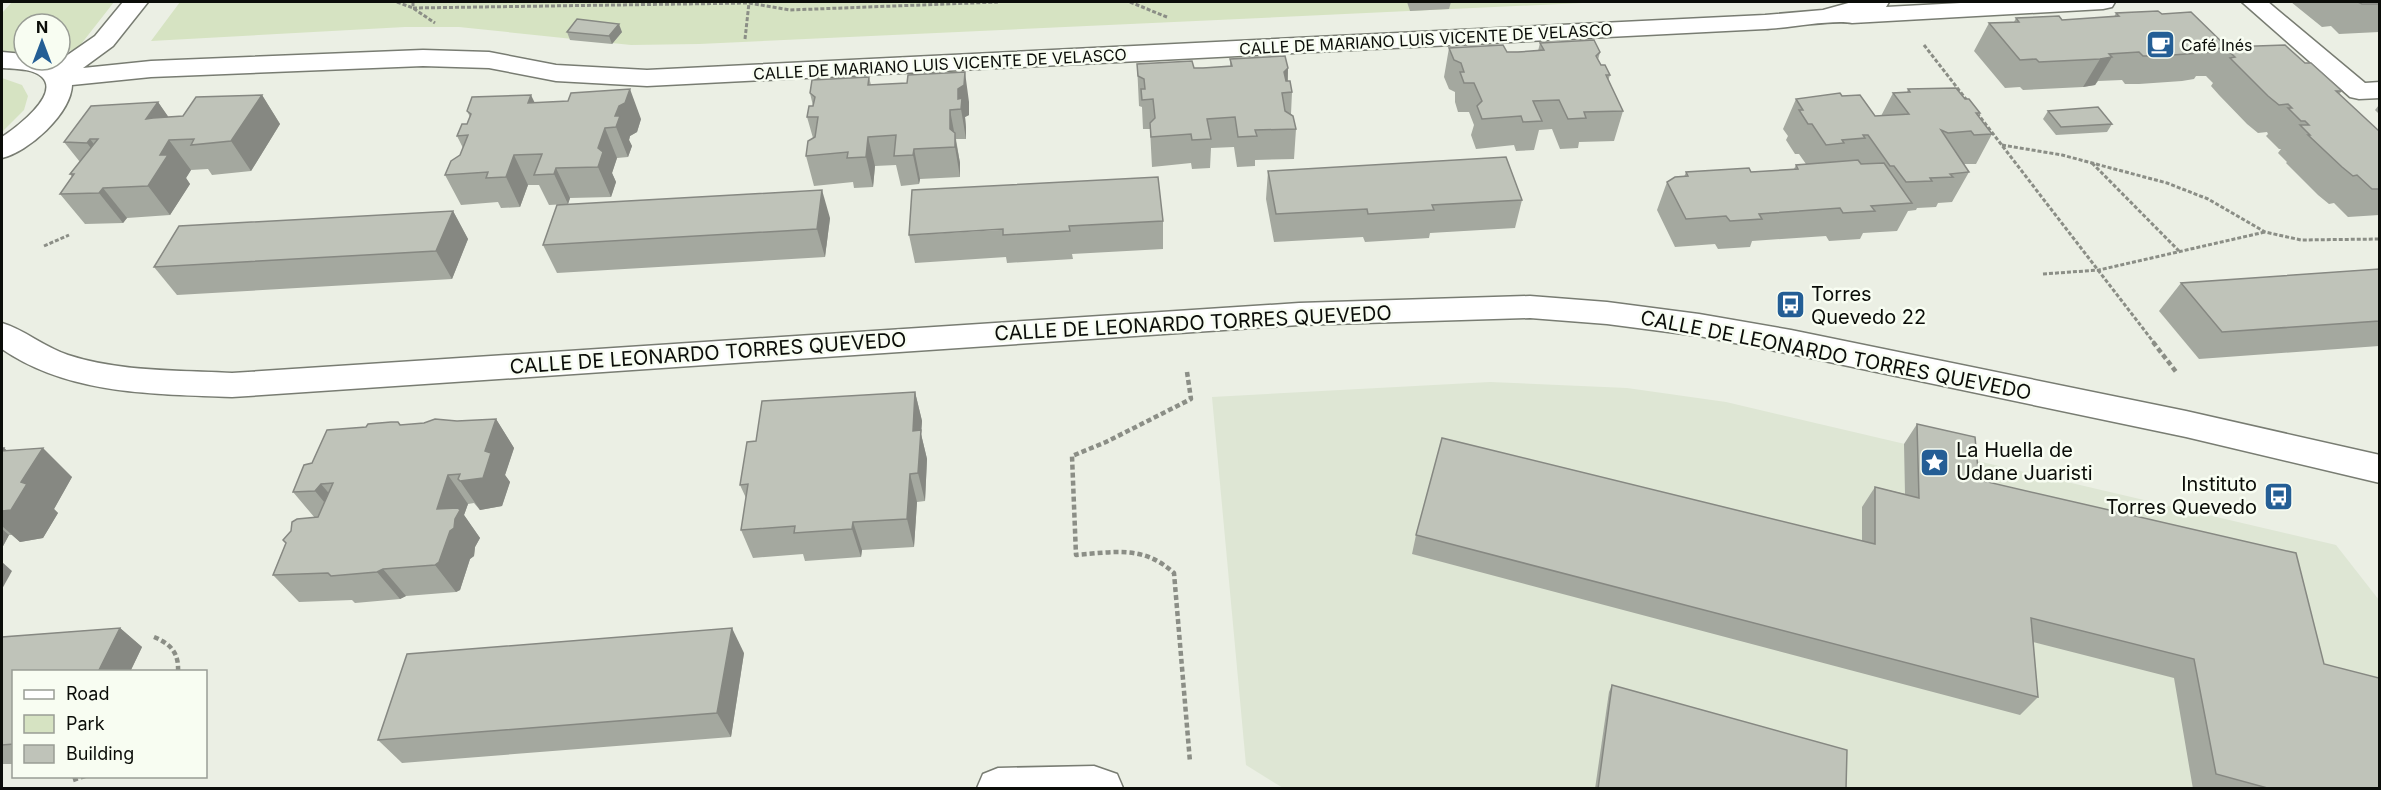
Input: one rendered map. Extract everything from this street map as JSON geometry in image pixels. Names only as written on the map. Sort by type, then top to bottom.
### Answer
[{"type":"street","points":[[57,78],[104,41],[136,2]]},
{"type":"street","name":"CALLE DE MARIANO LUIS VICENTE DE VELASCO","points":[[1824,17],[1877,2]]},
{"type":"street","name":"CALLE DE MARIANO LUIS VICENTE DE VELASCO","points":[[57,78],[151,69],[423,58],[489,60],[556,73],[647,78],[1641,29],[1976,6],[2103,2]]},
{"type":"street","points":[[2254,2],[2359,91],[2379,90]]},
{"type":"street","points":[[2,60],[35,63],[48,69],[57,78],[60,90],[56,104],[49,114],[5,151]]},
{"type":"street","name":"CALLE DE LEONARDO TORRES QUEVEDO","points":[[2,334],[15,345],[59,367],[121,379],[231,385],[1299,314],[1530,308],[1607,313],[1699,325],[1791,342],[2186,424],[2379,469]]},
{"type":"street","points":[[998,789],[1094,786],[1102,789]]},
{"type":"path","points":[[397,2],[413,8],[437,24]]},
{"type":"path","points":[[413,2],[413,8]]},
{"type":"path","points":[[413,8],[749,3],[790,10],[998,2]]},
{"type":"path","points":[[1130,2],[1168,17]]},
{"type":"path","points":[[743,46],[749,3]]},
{"type":"path","points":[[1919,39],[2177,373]]},
{"type":"path","points":[[2001,144],[2091,162],[2168,183],[2208,199],[2265,232],[2301,240],[2379,239]]},
{"type":"path","points":[[2091,162],[2179,251]]},
{"type":"path","points":[[2043,274],[2099,270],[2265,232]]},
{"type":"path","points":[[44,246],[69,235]]},
{"type":"path","points":[[1187,372],[1191,399],[1106,442],[1072,456],[1076,555],[1141,551],[1155,556],[1174,573],[1190,762]]},
{"type":"path","points":[[154,637],[171,644],[179,658],[178,670]]},
{"type":"path","points":[[73,780],[81,778]]},
{"type":"shaded area","points":[[1490,382],[1627,388],[1726,402],[2336,545],[2379,600],[2379,788],[1283,788],[1246,765],[1212,397]]},
{"type":"green space","points":[[12,2],[114,2],[78,48],[72,50],[72,12],[12,12],[12,53],[2,53],[2,13]]},
{"type":"green space","points":[[180,2],[1604,2],[699,44],[631,45],[459,27],[405,27],[151,41]]},
{"type":"green space","points":[[2,78],[22,85],[28,96],[24,110],[2,132]]},
{"type":"building","points":[[2358,2],[2379,2],[2379,4],[2362,4]]},
{"type":"building","points":[[2158,11],[2162,14],[2191,12],[2227,47],[2285,45],[2305,63],[2311,63],[2342,91],[2336,91],[2379,131],[2379,189],[2372,189],[2357,175],[2353,176],[2342,167],[2300,125],[2309,125],[2301,121],[2288,108],[2292,108],[2288,104],[2279,105],[2268,96],[2230,58],[2235,57],[2225,48],[2210,49],[2213,52],[2157,56],[2143,56],[2139,52],[2109,54],[2112,57],[2100,59],[2039,62],[2036,59],[2020,60],[1989,23],[2019,22],[2016,18],[2059,16],[2062,20],[2119,16],[2116,13]]},
{"type":"building","points":[[577,19],[619,24],[609,36],[567,32]]},
{"type":"building","points":[[1594,40],[1600,52],[1596,56],[1601,65],[1605,65],[1610,75],[1606,75],[1623,111],[1584,112],[1586,118],[1568,119],[1559,100],[1533,101],[1542,121],[1523,122],[1521,116],[1482,119],[1477,106],[1482,101],[1474,83],[1464,83],[1460,72],[1464,72],[1461,63],[1454,60],[1449,48],[1503,45],[1507,52],[1518,52],[1544,50],[1540,43]]},
{"type":"building","points":[[1285,56],[1288,68],[1284,72],[1286,81],[1290,81],[1292,92],[1282,93],[1285,111],[1293,116],[1296,129],[1255,130],[1257,136],[1238,137],[1235,117],[1207,119],[1211,139],[1192,140],[1191,134],[1151,137],[1150,123],[1155,118],[1153,99],[1142,100],[1141,89],[1145,89],[1144,79],[1138,76],[1137,64],[1192,61],[1194,68],[1203,68],[1232,66],[1230,59]]},
{"type":"building","points":[[965,72],[964,85],[958,89],[958,99],[962,98],[961,109],[950,110],[950,129],[955,133],[955,147],[914,149],[913,155],[894,156],[896,135],[868,137],[866,157],[847,158],[848,152],[806,156],[808,141],[815,137],[818,117],[807,117],[809,106],[813,106],[815,97],[810,93],[812,80],[869,77],[868,85],[907,83],[908,75]]},
{"type":"building","points":[[1956,88],[1980,113],[1976,113],[1992,134],[1974,135],[1971,131],[1948,133],[1941,130],[1969,172],[1950,174],[1953,177],[1930,178],[1932,181],[1906,182],[1894,166],[1890,166],[1868,135],[1863,135],[1865,138],[1842,140],[1844,143],[1826,145],[1812,124],[1808,124],[1799,110],[1803,110],[1796,99],[1840,93],[1842,96],[1860,95],[1875,116],[1909,114],[1893,93],[1910,92],[1908,89]]},
{"type":"building","points":[[630,89],[625,103],[619,106],[615,116],[620,116],[616,127],[605,128],[598,148],[603,152],[598,167],[556,168],[554,174],[534,175],[542,154],[514,155],[506,177],[486,178],[488,172],[445,175],[451,161],[460,155],[468,135],[457,136],[462,124],[467,124],[471,114],[467,111],[472,97],[531,95],[528,103],[568,101],[571,93]]},
{"type":"building","points":[[262,95],[231,141],[191,145],[194,139],[169,140],[160,155],[168,155],[148,186],[103,188],[99,193],[60,194],[74,174],[70,174],[98,139],[90,139],[87,143],[64,142],[91,106],[158,102],[146,119],[183,116],[196,97]]},
{"type":"building","points":[[2098,107],[2112,124],[2061,127],[2048,111]]},
{"type":"building","points":[[1506,157],[1522,200],[1432,205],[1434,210],[1368,214],[1367,209],[1276,214],[1268,171]]},
{"type":"building","points":[[1858,160],[1861,164],[1884,163],[1912,203],[1871,206],[1875,211],[1843,213],[1840,208],[1759,214],[1762,219],[1730,221],[1726,216],[1686,219],[1667,182],[1675,177],[1688,176],[1686,172],[1749,168],[1751,172],[1798,169],[1796,165]]},
{"type":"building","points":[[1158,177],[1163,221],[1069,226],[1070,231],[1003,235],[1003,229],[909,235],[912,190]]},
{"type":"building","points":[[822,190],[817,229],[543,245],[557,205]]},
{"type":"building","points":[[453,211],[436,251],[154,267],[179,226]]},
{"type":"building","points":[[2379,269],[2379,321],[2222,332],[2181,283]]},
{"type":"building","points":[[915,392],[913,431],[921,430],[918,473],[910,474],[907,519],[853,522],[852,529],[794,533],[795,526],[741,530],[748,484],[740,485],[747,442],[756,441],[762,401]]},
{"type":"building","points":[[435,419],[457,421],[496,419],[485,451],[491,453],[483,478],[460,481],[458,479],[460,474],[448,475],[437,509],[458,508],[460,510],[439,562],[435,565],[331,576],[328,573],[273,575],[286,543],[283,540],[291,531],[292,522],[297,519],[318,517],[333,483],[321,484],[315,491],[293,492],[304,465],[312,463],[327,430],[366,427],[368,424],[391,422],[398,422],[400,425],[424,423]]},
{"type":"building","points":[[1917,424],[1975,437],[1979,480],[2296,553],[2324,664],[2379,678],[2379,789],[2271,789],[2216,774],[2194,659],[2031,618],[2038,697],[1416,535],[1442,438],[1875,544],[1875,487],[1919,498]]},
{"type":"building","points":[[43,448],[21,482],[27,484],[11,510],[2,511],[2,451]]},
{"type":"building","points":[[120,628],[99,670],[12,670],[12,744],[2,745],[2,637]]},
{"type":"building","points":[[732,628],[717,713],[378,740],[407,654]]},
{"type":"building","points":[[1612,685],[1847,750],[1846,789],[1598,789]]},
{"type":"place","name":"Café Inés","points":[[2160,45]]},
{"type":"place","name":"Torres Quevedo 22","points":[[1790,305]]},
{"type":"place","name":"La Huella de Udane Juaristi","points":[[1935,462]]},
{"type":"place","name":"Instituto Torres Quevedo","points":[[2278,496]]}]
